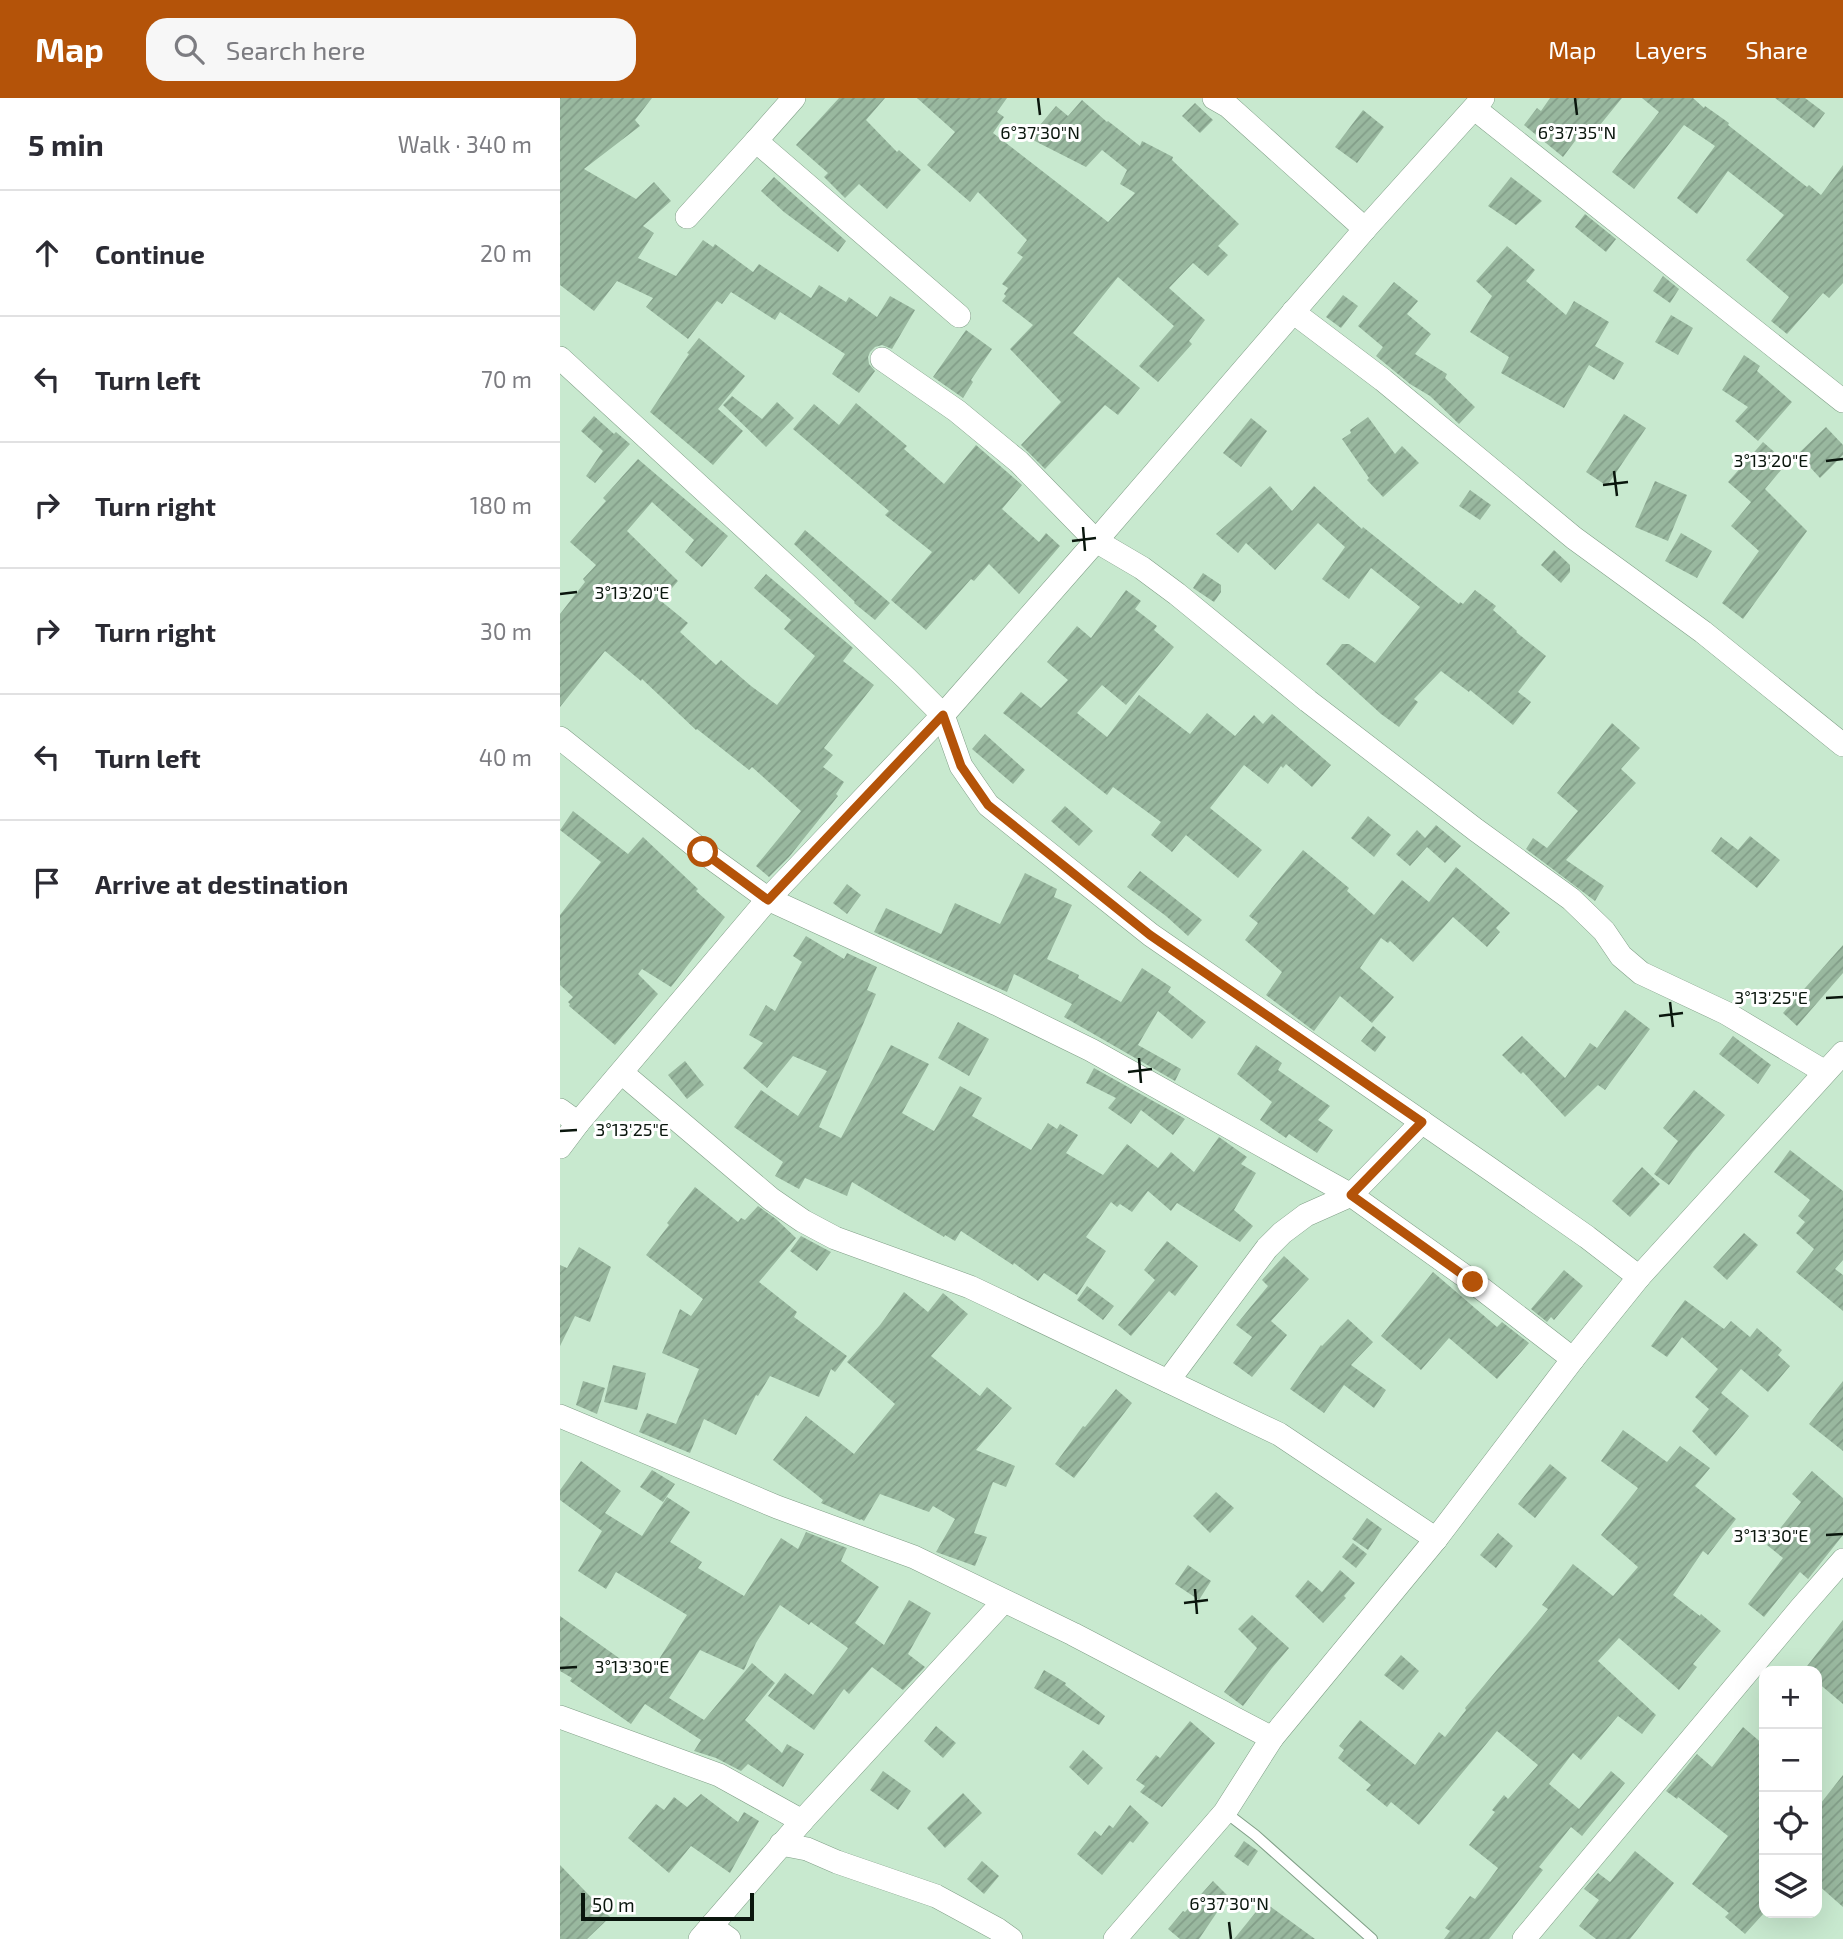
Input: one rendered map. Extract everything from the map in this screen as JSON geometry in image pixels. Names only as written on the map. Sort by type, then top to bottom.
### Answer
[{"type":"street","points":[[687,217],[794,98]]},
{"type":"street","points":[[1214,98],[1228,106],[1365,229]]},
{"type":"street","points":[[560,1147],[569,1116],[622,1073],[768,900],[943,715],[1365,229],[1479,103],[1843,401]]},
{"type":"street","points":[[756,141],[960,316]]},
{"type":"street","points":[[1293,312],[1383,380],[1574,538],[1703,632],[1843,745]]},
{"type":"street","points":[[560,358],[806,584],[943,715],[961,766],[988,805],[1150,935],[1587,1237],[1639,1277]]},
{"type":"street","points":[[882,359],[957,411],[1019,462],[1096,541],[1142,568],[1177,594],[1308,701],[1571,899],[1604,932],[1621,956],[1641,973],[1726,1013],[1825,1072]]},
{"type":"street","points":[[560,737],[703,852],[768,900],[997,1004],[1091,1050],[1351,1195],[1473,1282],[1573,1359]]},
{"type":"street","points":[[1115,1939],[1224,1812],[1272,1738],[1436,1539],[1639,1277],[1843,1054]]},
{"type":"street","points":[[622,1073],[771,1199],[803,1221],[835,1238],[970,1287],[1279,1434],[1436,1539]]},
{"type":"street","points":[[1168,1381],[1267,1248],[1306,1215],[1351,1195],[1422,1122]]},
{"type":"street","points":[[560,1416],[777,1507],[914,1557],[1073,1634],[1272,1738]]},
{"type":"street","points":[[1524,1939],[1843,1560]]},
{"type":"street","points":[[713,1935],[781,1843],[1004,1601]]},
{"type":"street","points":[[560,1717],[719,1775],[802,1821]]},
{"type":"street","points":[[781,1843],[807,1849],[836,1863],[936,1896],[1011,1939]]},
{"type":"lane","points":[[1224,1812],[1255,1835],[1373,1939]]},
{"type":"building","points":[[560,98],[652,98],[635,120],[640,126],[584,169],[636,199],[654,182],[671,201],[643,226],[654,233],[638,258],[676,276],[703,240],[713,247],[715,244],[753,272],[759,264],[811,298],[819,285],[846,302],[849,297],[877,317],[890,296],[915,310],[892,349],[882,345],[870,352],[869,364],[875,371],[859,393],[832,374],[845,354],[780,312],[775,320],[731,292],[722,304],[717,301],[688,339],[646,307],[653,298],[617,281],[594,311],[560,285]]},
{"type":"building","points":[[839,98],[885,98],[866,120],[897,152],[899,150],[921,170],[887,209],[859,184],[845,198],[824,177],[828,173],[796,145]]},
{"type":"building","points":[[917,98],[1007,98],[997,112],[1004,117],[993,133],[1108,222],[1135,193],[1120,184],[1127,170],[1102,150],[1086,167],[1029,138],[1056,106],[1068,116],[1082,100],[1140,146],[1142,141],[1173,157],[1172,160],[1239,224],[1218,246],[1228,255],[1208,276],[1193,263],[1169,288],[1205,320],[1189,341],[1192,344],[1158,382],[1139,366],[1174,326],[1118,277],[1073,333],[1140,388],[1118,415],[1105,405],[1045,469],[1021,445],[1061,402],[1010,349],[1033,325],[1002,301],[1008,288],[1002,284],[1023,257],[1017,253],[1027,240],[978,192],[970,202],[927,165],[955,132]]},
{"type":"building","points":[[1550,98],[1622,98],[1591,136],[1584,129],[1563,157],[1524,125],[1537,108],[1541,111]]},
{"type":"building","points":[[1642,98],[1693,98],[1821,195],[1843,165],[1843,283],[1829,298],[1823,293],[1787,334],[1771,321],[1789,297],[1746,260],[1784,215],[1728,171],[1697,214],[1677,198],[1715,146],[1684,125],[1634,189],[1612,172],[1659,112]]},
{"type":"building","points":[[1775,98],[1805,98],[1825,113],[1814,128]]},
{"type":"building","points":[[1195,103],[1213,120],[1200,133],[1182,116]]},
{"type":"building","points":[[1363,110],[1384,127],[1357,163],[1335,147]]},
{"type":"building","points":[[774,177],[846,241],[838,252],[784,212],[761,191]]},
{"type":"building","points":[[1511,177],[1542,201],[1516,225],[1488,206]]},
{"type":"building","points":[[1585,214],[1616,239],[1606,252],[1575,227]]},
{"type":"building","points":[[1507,246],[1535,270],[1526,281],[1566,315],[1574,301],[1609,322],[1595,346],[1624,363],[1614,380],[1589,365],[1564,408],[1501,373],[1509,357],[1470,332],[1492,296],[1476,281]]},
{"type":"building","points":[[1663,276],[1679,289],[1670,303],[1653,291]]},
{"type":"building","points":[[1394,282],[1418,301],[1407,314],[1431,334],[1415,354],[1447,374],[1445,378],[1475,407],[1459,424],[1430,396],[1410,384],[1376,356],[1383,347],[1358,326]]},
{"type":"building","points":[[1343,295],[1358,306],[1341,328],[1326,317]]},
{"type":"building","points":[[1671,315],[1693,328],[1678,355],[1655,342]]},
{"type":"building","points":[[966,330],[992,349],[971,380],[973,382],[963,398],[933,377]]},
{"type":"building","points":[[699,338],[745,376],[718,409],[743,431],[713,465],[650,412]]},
{"type":"building","points":[[1744,355],[1760,366],[1757,371],[1792,402],[1758,441],[1735,421],[1748,407],[1722,390]]},
{"type":"building","points":[[732,396],[762,419],[777,402],[794,418],[766,447],[723,405]]},
{"type":"building","points":[[856,403],[907,446],[904,449],[944,484],[976,445],[1022,485],[1002,509],[1039,542],[1046,533],[1060,546],[1019,594],[989,564],[974,581],[971,579],[926,630],[891,600],[932,552],[885,515],[889,511],[793,429],[814,404],[839,425]]},
{"type":"building","points":[[1624,414],[1646,428],[1607,486],[1586,472]]},
{"type":"building","points":[[594,416],[630,444],[595,483],[586,476],[603,451],[581,431]]},
{"type":"building","points":[[1368,417],[1395,454],[1402,446],[1419,463],[1383,497],[1367,480],[1369,478],[1342,439]]},
{"type":"building","points":[[1251,418],[1267,431],[1241,467],[1223,453]]},
{"type":"building","points":[[1826,427],[1843,445],[1843,455],[1820,478],[1798,454]]},
{"type":"building","points":[[1763,442],[1787,463],[1765,489],[1807,531],[1743,619],[1722,603],[1759,551],[1731,526],[1751,502],[1728,482]]},
{"type":"building","points":[[638,459],[728,536],[702,567],[685,552],[694,540],[652,502],[627,531],[678,581],[661,601],[688,623],[680,632],[716,665],[721,660],[777,705],[815,656],[784,629],[791,620],[754,588],[766,574],[853,648],[843,661],[874,685],[824,748],[833,755],[823,767],[844,782],[836,794],[838,796],[789,857],[769,877],[756,866],[801,811],[752,767],[749,770],[696,730],[642,679],[641,681],[605,651],[560,707],[560,614],[585,582],[583,579],[596,565],[570,542],[606,501],[603,498]]},
{"type":"building","points":[[1655,481],[1687,495],[1668,541],[1635,527]]},
{"type":"building","points":[[1270,486],[1292,511],[1314,486],[1362,529],[1363,527],[1459,604],[1463,604],[1475,590],[1496,606],[1493,610],[1546,656],[1518,692],[1531,702],[1513,725],[1470,690],[1469,692],[1441,671],[1414,699],[1418,702],[1399,727],[1326,664],[1342,644],[1349,644],[1375,663],[1420,607],[1371,568],[1349,599],[1322,579],[1345,547],[1318,523],[1275,570],[1246,543],[1238,553],[1216,534]]},
{"type":"building","points":[[1470,490],[1491,505],[1480,520],[1459,506]]},
{"type":"building","points":[[805,530],[890,603],[875,620],[794,544]]},
{"type":"building","points":[[1681,533],[1712,551],[1697,578],[1665,561]]},
{"type":"building","points":[[1554,550],[1570,565],[1570,572],[1561,583],[1541,565]]},
{"type":"building","points":[[1203,573],[1221,585],[1221,592],[1214,602],[1193,588]]},
{"type":"building","points":[[1126,590],[1141,601],[1135,609],[1157,626],[1154,630],[1174,647],[1126,705],[1102,685],[1077,713],[1107,737],[1139,695],[1190,734],[1207,713],[1235,736],[1254,715],[1263,724],[1272,714],[1331,765],[1312,787],[1286,764],[1283,768],[1281,766],[1268,784],[1244,765],[1210,808],[1262,850],[1238,878],[1186,835],[1172,852],[1151,835],[1161,822],[1113,787],[1107,795],[1003,713],[1021,692],[1041,708],[1068,680],[1047,662],[1077,626],[1091,638]]},
{"type":"building","points":[[1612,723],[1640,748],[1621,769],[1636,783],[1566,860],[1604,886],[1595,901],[1526,849],[1533,838],[1547,848],[1578,811],[1557,793]]},
{"type":"building","points":[[985,734],[1025,770],[1013,784],[972,749]]},
{"type":"building","points":[[1065,806],[1093,831],[1079,846],[1051,821]]},
{"type":"building","points":[[573,811],[628,854],[643,837],[725,917],[671,987],[642,969],[638,974],[658,994],[615,1045],[569,1006],[568,1002],[573,997],[560,985],[560,915],[601,862],[560,830]]},
{"type":"building","points":[[1368,816],[1391,835],[1374,857],[1351,838]]},
{"type":"building","points":[[1436,825],[1461,846],[1445,863],[1427,847],[1410,866],[1396,854],[1417,830],[1425,838]]},
{"type":"building","points":[[1750,836],[1780,860],[1757,888],[1711,851],[1721,837],[1738,850]]},
{"type":"building","points":[[1303,850],[1349,888],[1347,891],[1374,915],[1402,880],[1429,902],[1456,867],[1510,913],[1496,928],[1500,932],[1487,947],[1453,917],[1413,962],[1390,941],[1388,943],[1381,938],[1360,968],[1394,997],[1372,1023],[1340,996],[1314,1031],[1266,995],[1282,972],[1245,940],[1258,923],[1249,916]]},
{"type":"building","points":[[1140,871],[1202,920],[1188,936],[1127,887]]},
{"type":"building","points":[[1025,873],[1057,889],[1054,897],[1072,905],[1047,959],[1079,975],[1078,978],[1121,1002],[1142,968],[1171,987],[1168,992],[1206,1022],[1192,1039],[1158,1011],[1138,1045],[1181,1069],[1175,1081],[1064,1017],[1072,1004],[1014,974],[1007,992],[874,932],[886,908],[941,934],[955,903],[1000,924]]},
{"type":"building","points":[[847,884],[861,895],[847,914],[833,903]]},
{"type":"building","points":[[806,936],[844,959],[847,953],[877,967],[867,990],[876,994],[819,1127],[841,1138],[891,1045],[929,1064],[902,1113],[934,1131],[960,1086],[982,1098],[972,1116],[1031,1150],[1048,1123],[1057,1129],[1060,1124],[1078,1135],[1066,1153],[1103,1175],[1127,1144],[1158,1168],[1171,1152],[1194,1172],[1219,1137],[1247,1157],[1241,1164],[1256,1173],[1234,1210],[1253,1226],[1240,1242],[1177,1203],[1171,1211],[1148,1191],[1132,1212],[1111,1202],[1086,1237],[1106,1251],[1077,1295],[1044,1273],[1038,1281],[961,1231],[955,1241],[945,1235],[944,1237],[852,1182],[847,1196],[805,1178],[799,1189],[775,1176],[783,1162],[734,1127],[761,1090],[798,1116],[827,1071],[793,1056],[767,1088],[743,1068],[763,1043],[749,1035],[766,1005],[775,1011],[802,962],[793,956]]},
{"type":"building","points":[[1843,945],[1843,973],[1797,1026],[1783,1013]]},
{"type":"building","points":[[1625,1010],[1650,1029],[1605,1090],[1598,1085],[1565,1117],[1523,1072],[1521,1074],[1502,1055],[1522,1036],[1565,1078],[1590,1043],[1597,1048]]},
{"type":"building","points":[[958,1022],[989,1039],[969,1076],[938,1058]]},
{"type":"building","points":[[1373,1026],[1386,1037],[1375,1052],[1361,1041]]},
{"type":"building","points":[[1733,1036],[1771,1065],[1758,1084],[1719,1054]]},
{"type":"building","points":[[1256,1045],[1282,1063],[1278,1070],[1330,1106],[1318,1120],[1333,1130],[1317,1153],[1289,1134],[1286,1138],[1260,1120],[1272,1102],[1237,1074]]},
{"type":"building","points":[[685,1061],[704,1085],[687,1099],[668,1075]]},
{"type":"building","points":[[1094,1068],[1185,1119],[1173,1135],[1141,1110],[1131,1124],[1108,1108],[1116,1098],[1086,1083]]},
{"type":"building","points":[[1694,1090],[1725,1115],[1669,1185],[1654,1174],[1678,1141],[1663,1128]]},
{"type":"building","points":[[1790,1150],[1843,1191],[1843,1260],[1835,1269],[1843,1275],[1843,1311],[1796,1272],[1814,1249],[1796,1233],[1805,1222],[1798,1216],[1810,1200],[1774,1172]]},
{"type":"building","points":[[1642,1167],[1660,1184],[1630,1217],[1612,1201]]},
{"type":"building","points":[[695,1187],[738,1222],[741,1218],[745,1220],[758,1206],[796,1238],[759,1282],[797,1312],[794,1317],[847,1356],[835,1372],[831,1369],[819,1397],[770,1376],[758,1396],[756,1395],[736,1435],[704,1419],[690,1453],[639,1432],[647,1413],[676,1424],[699,1369],[662,1353],[680,1309],[691,1316],[703,1299],[646,1255]]},
{"type":"building","points":[[1744,1233],[1758,1245],[1727,1280],[1713,1267]]},
{"type":"building","points":[[801,1236],[831,1252],[817,1271],[790,1251]]},
{"type":"building","points":[[1167,1241],[1198,1266],[1175,1296],[1169,1291],[1131,1336],[1118,1325],[1155,1280],[1144,1270]]},
{"type":"building","points":[[579,1247],[611,1267],[590,1322],[575,1316],[560,1346],[560,1265],[567,1268]]},
{"type":"building","points":[[1284,1256],[1309,1279],[1271,1321],[1287,1335],[1252,1377],[1233,1363],[1252,1337],[1236,1325],[1268,1286],[1262,1280]]},
{"type":"building","points":[[1564,1270],[1583,1286],[1554,1320],[1551,1317],[1547,1322],[1531,1309]]},
{"type":"building","points":[[1433,1272],[1497,1327],[1502,1322],[1529,1343],[1497,1379],[1449,1338],[1421,1370],[1381,1336]]},
{"type":"building","points":[[1087,1286],[1114,1306],[1103,1320],[1077,1300]]},
{"type":"building","points":[[904,1292],[928,1312],[943,1293],[968,1314],[931,1356],[980,1396],[987,1387],[1012,1408],[976,1450],[1015,1466],[1006,1487],[993,1482],[974,1533],[987,1537],[975,1566],[936,1552],[955,1519],[933,1506],[929,1512],[880,1494],[864,1521],[860,1520],[821,1503],[823,1500],[773,1460],[806,1416],[854,1454],[895,1404],[847,1362],[880,1325]]},
{"type":"building","points":[[1685,1300],[1724,1329],[1731,1321],[1750,1337],[1757,1328],[1782,1350],[1778,1355],[1790,1366],[1768,1392],[1741,1369],[1721,1393],[1749,1416],[1716,1456],[1692,1431],[1709,1409],[1695,1397],[1718,1369],[1682,1337],[1667,1357],[1651,1346]]},
{"type":"building","points":[[1348,1319],[1373,1342],[1351,1365],[1386,1390],[1374,1408],[1344,1385],[1324,1413],[1290,1389],[1321,1345]]},
{"type":"building","points":[[613,1365],[646,1373],[637,1410],[604,1402]]},
{"type":"building","points":[[583,1381],[605,1388],[597,1414],[576,1405]]},
{"type":"building","points":[[1843,1381],[1843,1451],[1809,1424]]},
{"type":"building","points":[[1116,1389],[1132,1403],[1074,1478],[1055,1464],[1083,1426],[1085,1427]]},
{"type":"building","points":[[1623,1430],[1667,1462],[1680,1446],[1710,1468],[1695,1486],[1736,1519],[1708,1555],[1703,1551],[1673,1595],[1721,1631],[1693,1664],[1697,1667],[1679,1690],[1619,1638],[1598,1661],[1656,1715],[1642,1734],[1618,1716],[1581,1760],[1573,1753],[1549,1784],[1579,1809],[1611,1771],[1625,1783],[1582,1836],[1571,1827],[1539,1867],[1543,1870],[1489,1939],[1444,1939],[1450,1931],[1445,1928],[1470,1896],[1475,1899],[1498,1868],[1469,1845],[1495,1812],[1492,1810],[1504,1795],[1508,1799],[1538,1765],[1497,1731],[1419,1825],[1391,1802],[1387,1807],[1366,1790],[1371,1785],[1338,1758],[1344,1750],[1339,1746],[1360,1720],[1415,1765],[1439,1732],[1445,1737],[1465,1708],[1548,1609],[1542,1605],[1573,1564],[1613,1596],[1638,1567],[1601,1535],[1638,1488],[1601,1461]]},
{"type":"building","points":[[581,1461],[621,1491],[605,1513],[642,1536],[667,1497],[690,1512],[670,1542],[702,1562],[698,1568],[744,1596],[781,1538],[798,1549],[806,1532],[847,1548],[841,1561],[879,1587],[855,1623],[884,1645],[909,1600],[931,1613],[908,1654],[925,1667],[903,1690],[872,1667],[849,1694],[844,1689],[814,1730],[768,1696],[785,1673],[813,1695],[848,1648],[811,1622],[809,1625],[780,1605],[756,1643],[744,1670],[700,1650],[669,1698],[704,1720],[752,1663],[775,1683],[745,1720],[782,1753],[787,1744],[804,1754],[783,1787],[748,1764],[741,1771],[716,1758],[694,1751],[701,1740],[645,1704],[631,1724],[560,1671],[560,1616],[647,1678],[687,1615],[616,1572],[606,1589],[578,1571],[602,1531],[560,1500],[560,1490]]},
{"type":"building","points":[[1550,1464],[1567,1478],[1535,1518],[1518,1504]]},
{"type":"building","points":[[652,1470],[675,1484],[663,1502],[640,1487]]},
{"type":"building","points":[[1812,1471],[1843,1498],[1843,1535],[1808,1579],[1800,1572],[1764,1617],[1748,1604],[1783,1558],[1767,1545],[1801,1502],[1792,1494]]},
{"type":"building","points":[[1216,1492],[1234,1508],[1210,1533],[1193,1516]]},
{"type":"building","points":[[1367,1518],[1382,1529],[1368,1550],[1352,1539]]},
{"type":"building","points":[[1498,1533],[1513,1546],[1496,1568],[1480,1555]]},
{"type":"building","points":[[1353,1543],[1367,1554],[1356,1568],[1342,1557]]},
{"type":"building","points":[[1188,1565],[1211,1581],[1199,1600],[1175,1584]]},
{"type":"building","points":[[1340,1570],[1355,1583],[1344,1596],[1346,1598],[1323,1623],[1295,1596],[1308,1580],[1322,1592]]},
{"type":"building","points":[[1252,1615],[1289,1648],[1243,1706],[1224,1692],[1257,1648],[1238,1629]]},
{"type":"building","points":[[1843,1620],[1843,1704],[1822,1686],[1822,1666],[1807,1666]]},
{"type":"building","points":[[1401,1655],[1419,1671],[1403,1690],[1384,1675]]},
{"type":"building","points":[[1044,1670],[1066,1683],[1065,1685],[1105,1716],[1099,1725],[1034,1688]]},
{"type":"building","points":[[1190,1721],[1215,1743],[1162,1807],[1140,1792],[1145,1786],[1136,1780],[1156,1755],[1160,1758]]},
{"type":"building","points":[[936,1726],[956,1743],[943,1758],[924,1741]]},
{"type":"building","points":[[1743,1727],[1759,1741],[1759,1918],[1745,1934],[1725,1917],[1729,1913],[1692,1884],[1728,1836],[1678,1797],[1677,1799],[1666,1791],[1697,1754],[1712,1767]]},
{"type":"building","points":[[1083,1750],[1103,1768],[1088,1785],[1069,1767]]},
{"type":"building","points":[[883,1771],[911,1791],[898,1810],[870,1790]]},
{"type":"building","points":[[1843,1775],[1843,1907],[1822,1888],[1822,1802]]},
{"type":"building","points":[[963,1793],[982,1813],[945,1848],[927,1828]]},
{"type":"building","points":[[701,1794],[738,1822],[744,1812],[759,1821],[730,1873],[691,1846],[669,1873],[628,1838],[656,1804],[664,1810],[674,1797],[687,1807]]},
{"type":"building","points":[[1130,1805],[1149,1823],[1102,1875],[1077,1854],[1095,1831],[1101,1836],[1109,1825],[1113,1828]]},
{"type":"building","points":[[1244,1841],[1258,1851],[1248,1866],[1234,1856]]},
{"type":"building","points":[[1635,1851],[1674,1883],[1630,1939],[1596,1939],[1579,1926],[1599,1900],[1584,1889],[1598,1873],[1610,1882]]},
{"type":"building","points":[[982,1861],[999,1876],[984,1894],[967,1879]]},
{"type":"building","points":[[560,1865],[610,1917],[587,1939],[560,1939]]},
{"type":"building","points":[[1213,1881],[1228,1896],[1199,1939],[1180,1939],[1168,1929]]},
{"type":"building","points":[[1264,1902],[1315,1939],[1234,1939]]},
{"type":"route","points":[[703,852],[768,900],[943,715],[961,766],[988,805],[1150,935],[1422,1122],[1351,1195],[1473,1282]]}]
